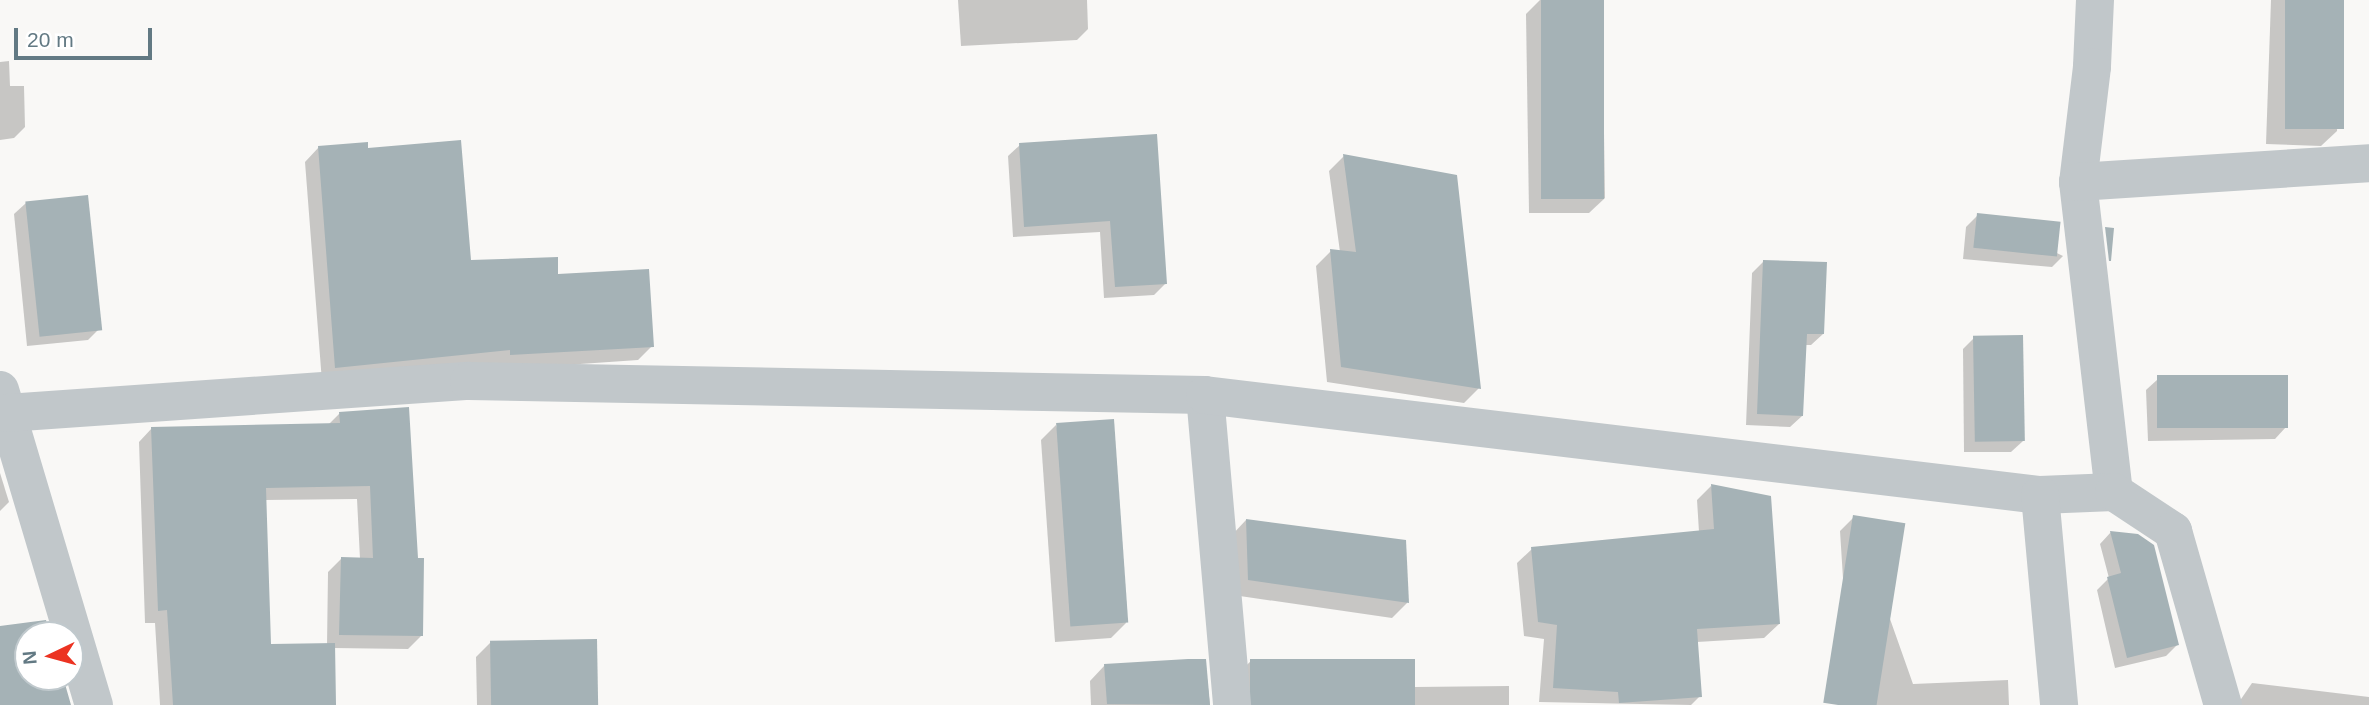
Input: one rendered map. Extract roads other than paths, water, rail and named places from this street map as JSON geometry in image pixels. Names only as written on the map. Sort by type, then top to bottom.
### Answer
[{"type":"street","points":[[2095,0],[2092,67],[2078,182],[2114,492]]},
{"type":"street","points":[[2078,182],[2369,163]]},
{"type":"street","points":[[94,705],[3,402],[469,381],[1205,396],[2040,495],[2114,492],[2173,531],[2223,705]]},
{"type":"street","points":[[1205,396],[1232,705]]},
{"type":"street","points":[[2040,495],[2059,705]]}]
